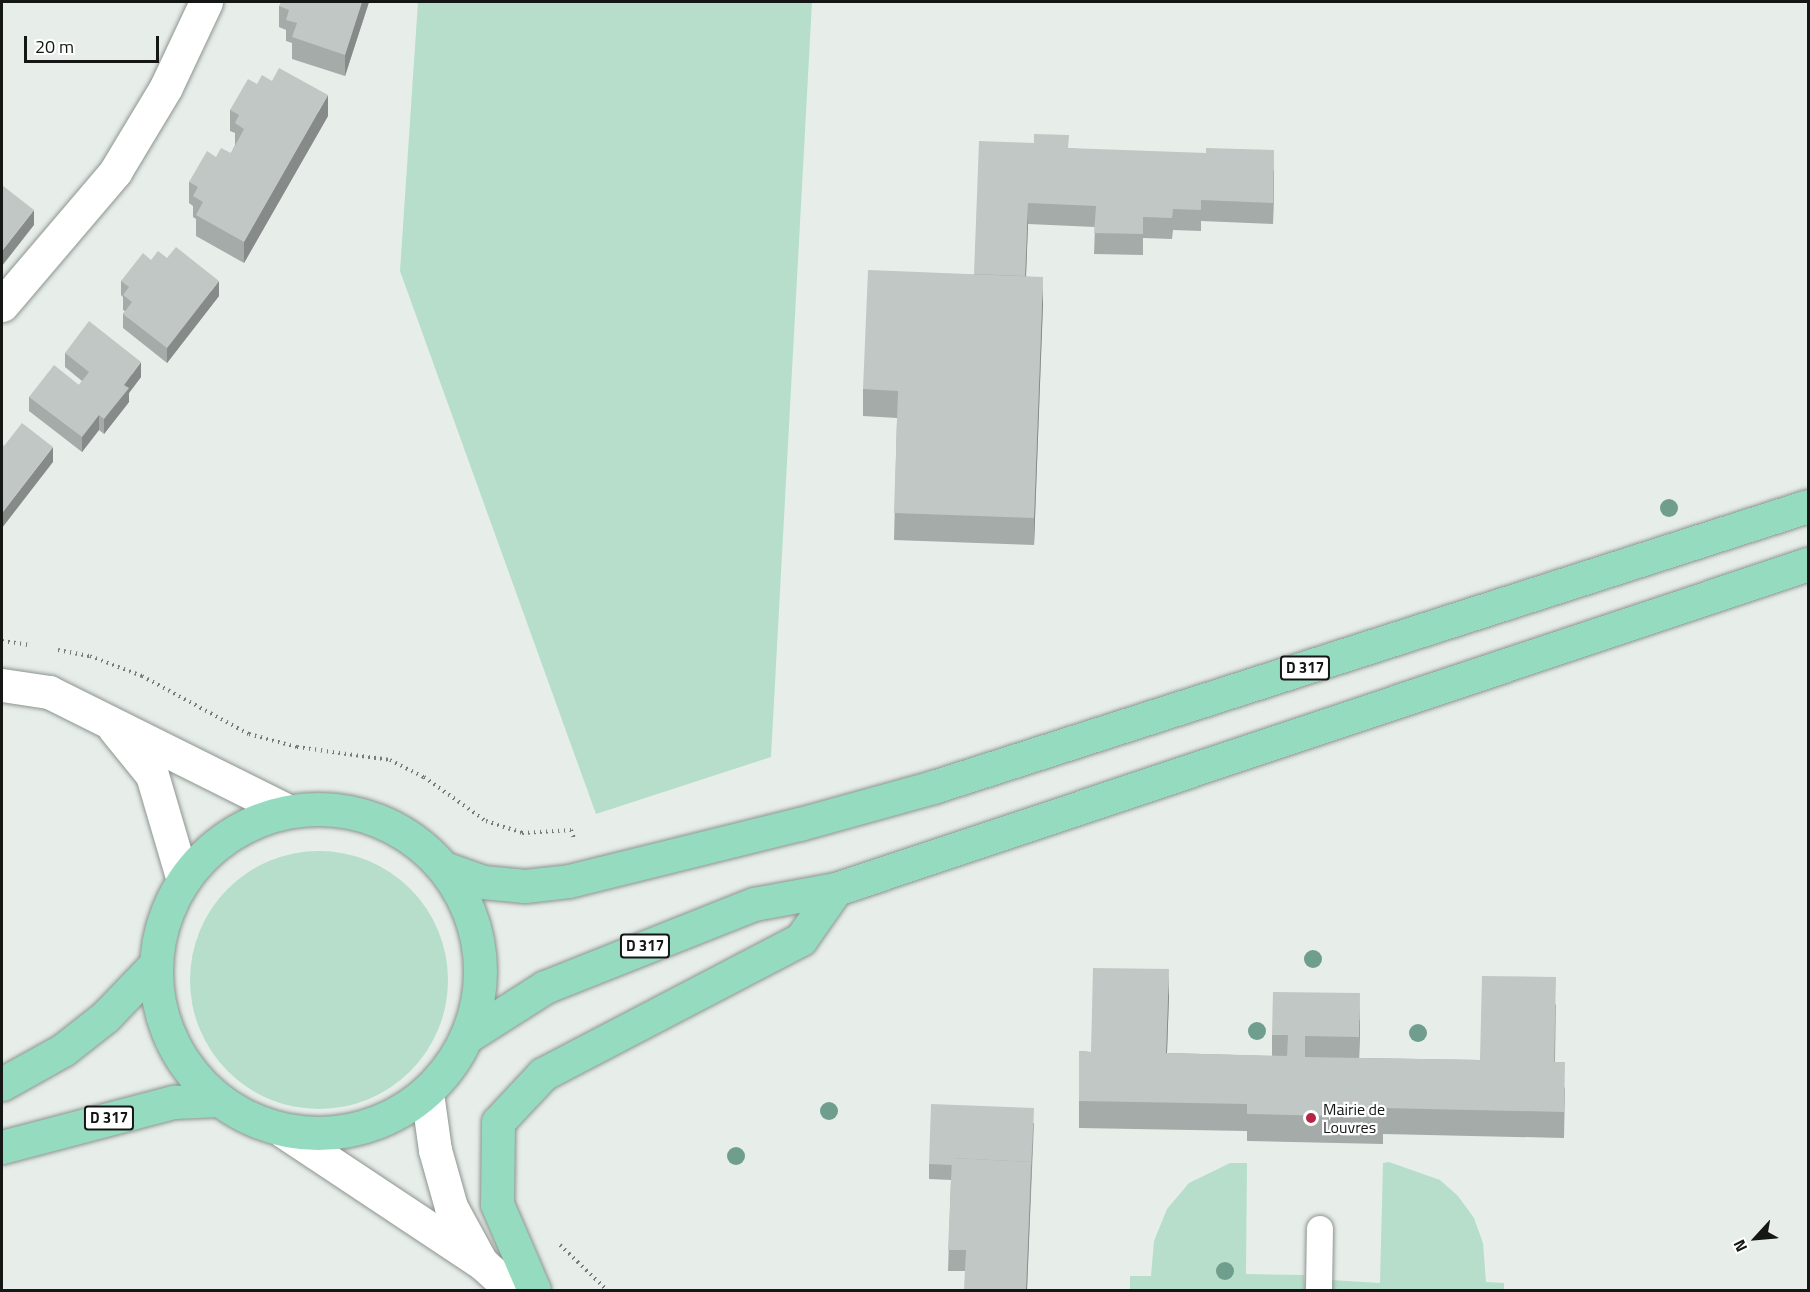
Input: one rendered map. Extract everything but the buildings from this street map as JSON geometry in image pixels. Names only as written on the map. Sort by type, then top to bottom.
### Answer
[{"type":"main road","name":"D 317","points":[[444,868],[483,882],[525,886],[569,881],[800,824],[933,787],[1809,506]]},
{"type":"main road","name":"D 317","points":[[468,1036],[545,987],[598,964],[754,904],[836,889],[1809,564]]},
{"type":"main road","points":[[322,808],[357,813],[390,825],[419,844],[444,868],[464,898],[476,931],[481,966],[478,1002],[468,1036],[451,1067],[427,1093],[384,1121],[334,1133],[283,1131],[249,1119],[219,1100],[191,1073],[171,1039],[159,1002],[156,964],[166,915],[183,880],[212,848],[247,825],[288,811],[322,808]]},
{"type":"main road","points":[[534,1290],[497,1204],[498,1122],[543,1074],[801,939],[836,889]]},
{"type":"main road","points":[[2,1084],[63,1050],[105,1017],[156,964]]},
{"type":"main road","name":"D 317","points":[[2,1147],[174,1102],[219,1100]]},
{"type":"street","points":[[2,305],[115,172],[166,87],[201,3]]},
{"type":"street","points":[[2,685],[49,692],[288,811]]},
{"type":"street","points":[[105,718],[152,775],[183,880]]},
{"type":"street","points":[[427,1093],[435,1150],[451,1207],[483,1264]]},
{"type":"street","points":[[283,1131],[483,1264],[512,1290]]},
{"type":"lane","points":[[1318,1290],[1320,1229]]},
{"type":"path","points":[[2,640],[37,646]]},
{"type":"path","points":[[48,648],[90,656],[142,676],[249,734],[297,747],[390,760],[424,777],[486,821],[502,827],[529,833],[571,830]]},
{"type":"path","points":[[556,1242],[607,1290]]},
{"type":"green space","points":[[418,2],[812,2],[771,757],[596,814],[400,271]]},
{"type":"green space","points":[[319,851],[344,853],[380,866],[401,880],[419,898],[438,931],[446,955],[448,980],[446,1005],[433,1041],[419,1062],[401,1080],[368,1099],[344,1107],[319,1109],[294,1107],[258,1094],[237,1080],[219,1062],[200,1029],[192,1005],[190,980],[192,955],[205,919],[219,898],[237,880],[270,861],[294,853]]},
{"type":"green space","points":[[1389,1162],[1440,1180],[1458,1196],[1474,1218],[1483,1243],[1486,1282],[1504,1283],[1504,1290],[1330,1290],[1331,1280],[1380,1283],[1383,1163]]},
{"type":"green space","points":[[1230,1163],[1247,1163],[1246,1274],[1304,1275],[1305,1290],[1130,1290],[1130,1276],[1151,1276],[1154,1241],[1167,1209],[1189,1183]]},
{"type":"place","name":"Mairie de Louvres","points":[[1311,1118]]}]
